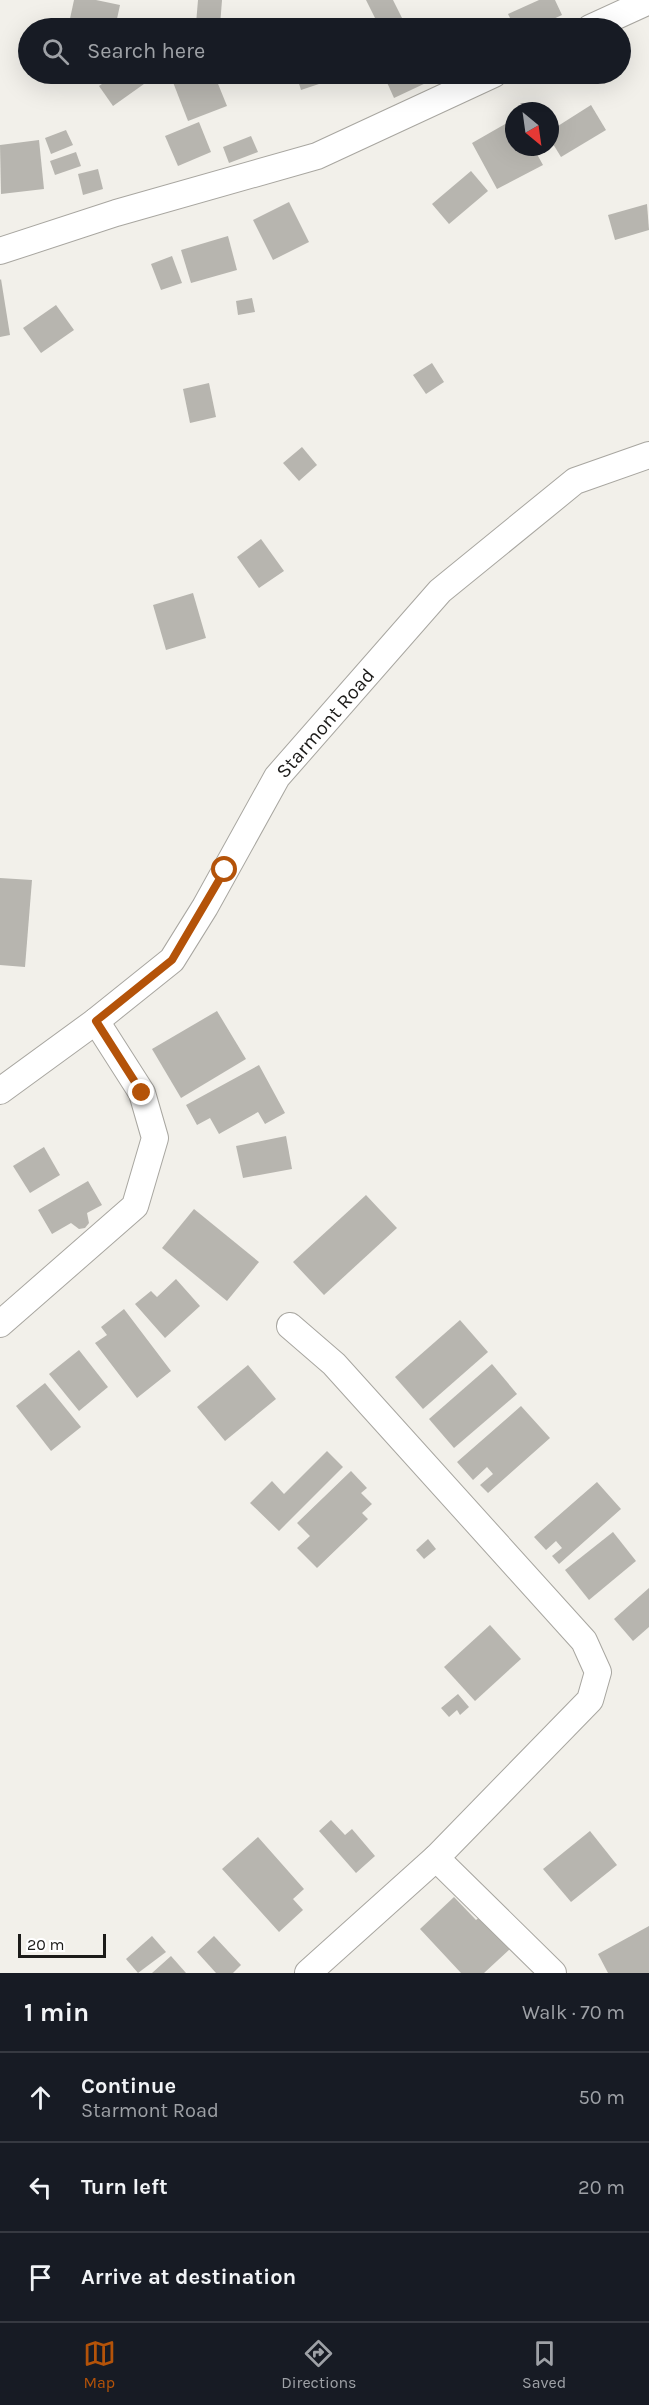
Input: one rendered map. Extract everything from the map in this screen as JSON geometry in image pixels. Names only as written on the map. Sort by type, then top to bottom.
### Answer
[{"type":"street","points":[[612,18],[649,1]]},
{"type":"street","points":[[0,251],[116,213],[317,156],[472,84]]},
{"type":"street","name":"Starmont Road","points":[[0,1091],[96,1021],[172,960],[205,908],[277,777],[440,591],[575,481],[649,455]]},
{"type":"street","points":[[0,1323],[135,1206],[155,1138],[142,1093],[96,1021]]},
{"type":"street","points":[[290,1326],[334,1364],[584,1641],[598,1672],[590,1700],[436,1858],[308,1973]]},
{"type":"street","points":[[436,1858],[553,1973]]},
{"type":"building","points":[[74,0],[96,0],[120,5],[117,18],[70,18]]},
{"type":"building","points":[[198,0],[222,0],[221,18],[196,18]]},
{"type":"building","points":[[366,0],[393,0],[402,18],[375,18]]},
{"type":"building","points":[[539,0],[555,0],[562,15],[556,18],[510,18],[508,14]]},
{"type":"building","points":[[102,84],[144,84],[113,106],[99,86]]},
{"type":"building","points":[[174,84],[218,84],[227,106],[188,121]]},
{"type":"building","points":[[299,84],[319,84],[301,90]]},
{"type":"building","points":[[388,84],[424,84],[394,98]]},
{"type":"building","points":[[591,105],[606,130],[561,157],[559,125]]},
{"type":"building","points":[[199,122],[211,152],[178,166],[165,136]]},
{"type":"building","points":[[505,124],[505,156],[538,156],[543,165],[497,189],[472,143]]},
{"type":"building","points":[[66,130],[73,145],[51,154],[45,138]]},
{"type":"building","points":[[251,136],[258,152],[229,163],[223,147]]},
{"type":"building","points":[[39,140],[44,189],[1,194],[0,145]]},
{"type":"building","points":[[76,152],[81,166],[55,175],[50,161]]},
{"type":"building","points":[[98,169],[103,189],[83,195],[78,174]]},
{"type":"building","points":[[471,171],[488,191],[449,224],[432,204]]},
{"type":"building","points":[[289,202],[309,242],[273,260],[253,220]]},
{"type":"building","points":[[647,204],[649,230],[615,240],[608,215]]},
{"type":"building","points":[[228,236],[237,270],[191,283],[181,250]]},
{"type":"building","points":[[172,256],[182,283],[161,290],[151,264]]},
{"type":"building","points":[[0,280],[10,335],[0,337]]},
{"type":"building","points":[[252,298],[255,312],[238,315],[236,301]]},
{"type":"building","points":[[56,305],[74,330],[41,353],[23,328]]},
{"type":"building","points":[[432,363],[444,382],[426,394],[413,375]]},
{"type":"building","points":[[209,383],[216,417],[190,423],[183,389]]},
{"type":"building","points":[[302,447],[317,465],[299,481],[283,463]]},
{"type":"building","points":[[261,539],[284,571],[259,588],[237,557]]},
{"type":"building","points":[[193,593],[206,638],[166,650],[153,605]]},
{"type":"building","points":[[0,878],[32,880],[25,967],[0,965]]},
{"type":"building","points":[[217,1011],[246,1059],[181,1098],[152,1049]]},
{"type":"building","points":[[259,1065],[285,1113],[265,1124],[258,1112],[219,1134],[210,1118],[197,1125],[186,1105]]},
{"type":"building","points":[[286,1136],[292,1169],[243,1178],[236,1146]]},
{"type":"building","points":[[44,1147],[60,1175],[30,1193],[13,1166]]},
{"type":"building","points":[[88,1181],[102,1205],[87,1213],[89,1223],[85,1228],[79,1229],[71,1223],[52,1234],[38,1210]]},
{"type":"building","points":[[366,1195],[397,1228],[324,1295],[293,1262]]},
{"type":"building","points":[[194,1209],[259,1262],[227,1301],[162,1248]]},
{"type":"building","points":[[176,1279],[200,1306],[165,1338],[135,1304],[151,1291],[157,1297]]},
{"type":"building","points":[[124,1309],[171,1371],[137,1398],[95,1343],[107,1335],[101,1327]]},
{"type":"building","points":[[460,1320],[488,1352],[423,1409],[395,1377]]},
{"type":"building","points":[[79,1350],[108,1387],[79,1411],[49,1374]]},
{"type":"building","points":[[492,1364],[517,1394],[454,1448],[429,1419]]},
{"type":"building","points":[[248,1365],[276,1399],[225,1441],[197,1407]]},
{"type":"building","points":[[45,1383],[81,1427],[51,1451],[16,1406]]},
{"type":"building","points":[[521,1406],[550,1438],[488,1493],[480,1485],[493,1474],[487,1467],[473,1480],[457,1462]]},
{"type":"building","points":[[327,1451],[343,1467],[279,1531],[250,1503],[272,1481],[284,1494]]},
{"type":"building","points":[[351,1471],[367,1488],[361,1493],[372,1504],[362,1513],[368,1519],[317,1568],[297,1548],[310,1536],[297,1523]]},
{"type":"building","points":[[597,1482],[621,1509],[559,1564],[552,1556],[562,1548],[556,1541],[546,1550],[534,1537]]},
{"type":"building","points":[[613,1532],[636,1561],[589,1600],[565,1570]]},
{"type":"building","points":[[428,1539],[436,1549],[424,1559],[416,1550]]},
{"type":"building","points":[[649,1588],[649,1627],[633,1641],[614,1619]]},
{"type":"building","points":[[490,1625],[521,1659],[475,1701],[444,1667]]},
{"type":"building","points":[[458,1694],[469,1707],[460,1715],[457,1710],[449,1717],[441,1708]]},
{"type":"building","points":[[331,1820],[345,1835],[352,1829],[375,1856],[356,1873],[319,1831]]},
{"type":"building","points":[[590,1831],[617,1865],[571,1902],[543,1869]]},
{"type":"building","points":[[258,1837],[304,1889],[293,1899],[303,1910],[279,1932],[222,1869]]},
{"type":"building","points":[[454,1897],[476,1920],[481,1916],[511,1948],[484,1973],[461,1973],[420,1929]]},
{"type":"building","points":[[649,1926],[649,1973],[608,1973],[598,1954]]},
{"type":"building","points":[[152,1936],[166,1952],[138,1973],[126,1959]]},
{"type":"building","points":[[214,1936],[241,1965],[233,1973],[216,1973],[197,1952]]},
{"type":"building","points":[[171,1956],[186,1973],[152,1973]]},
{"type":"route","points":[[142,1093],[96,1021],[172,960],[205,908],[225,870]]}]
